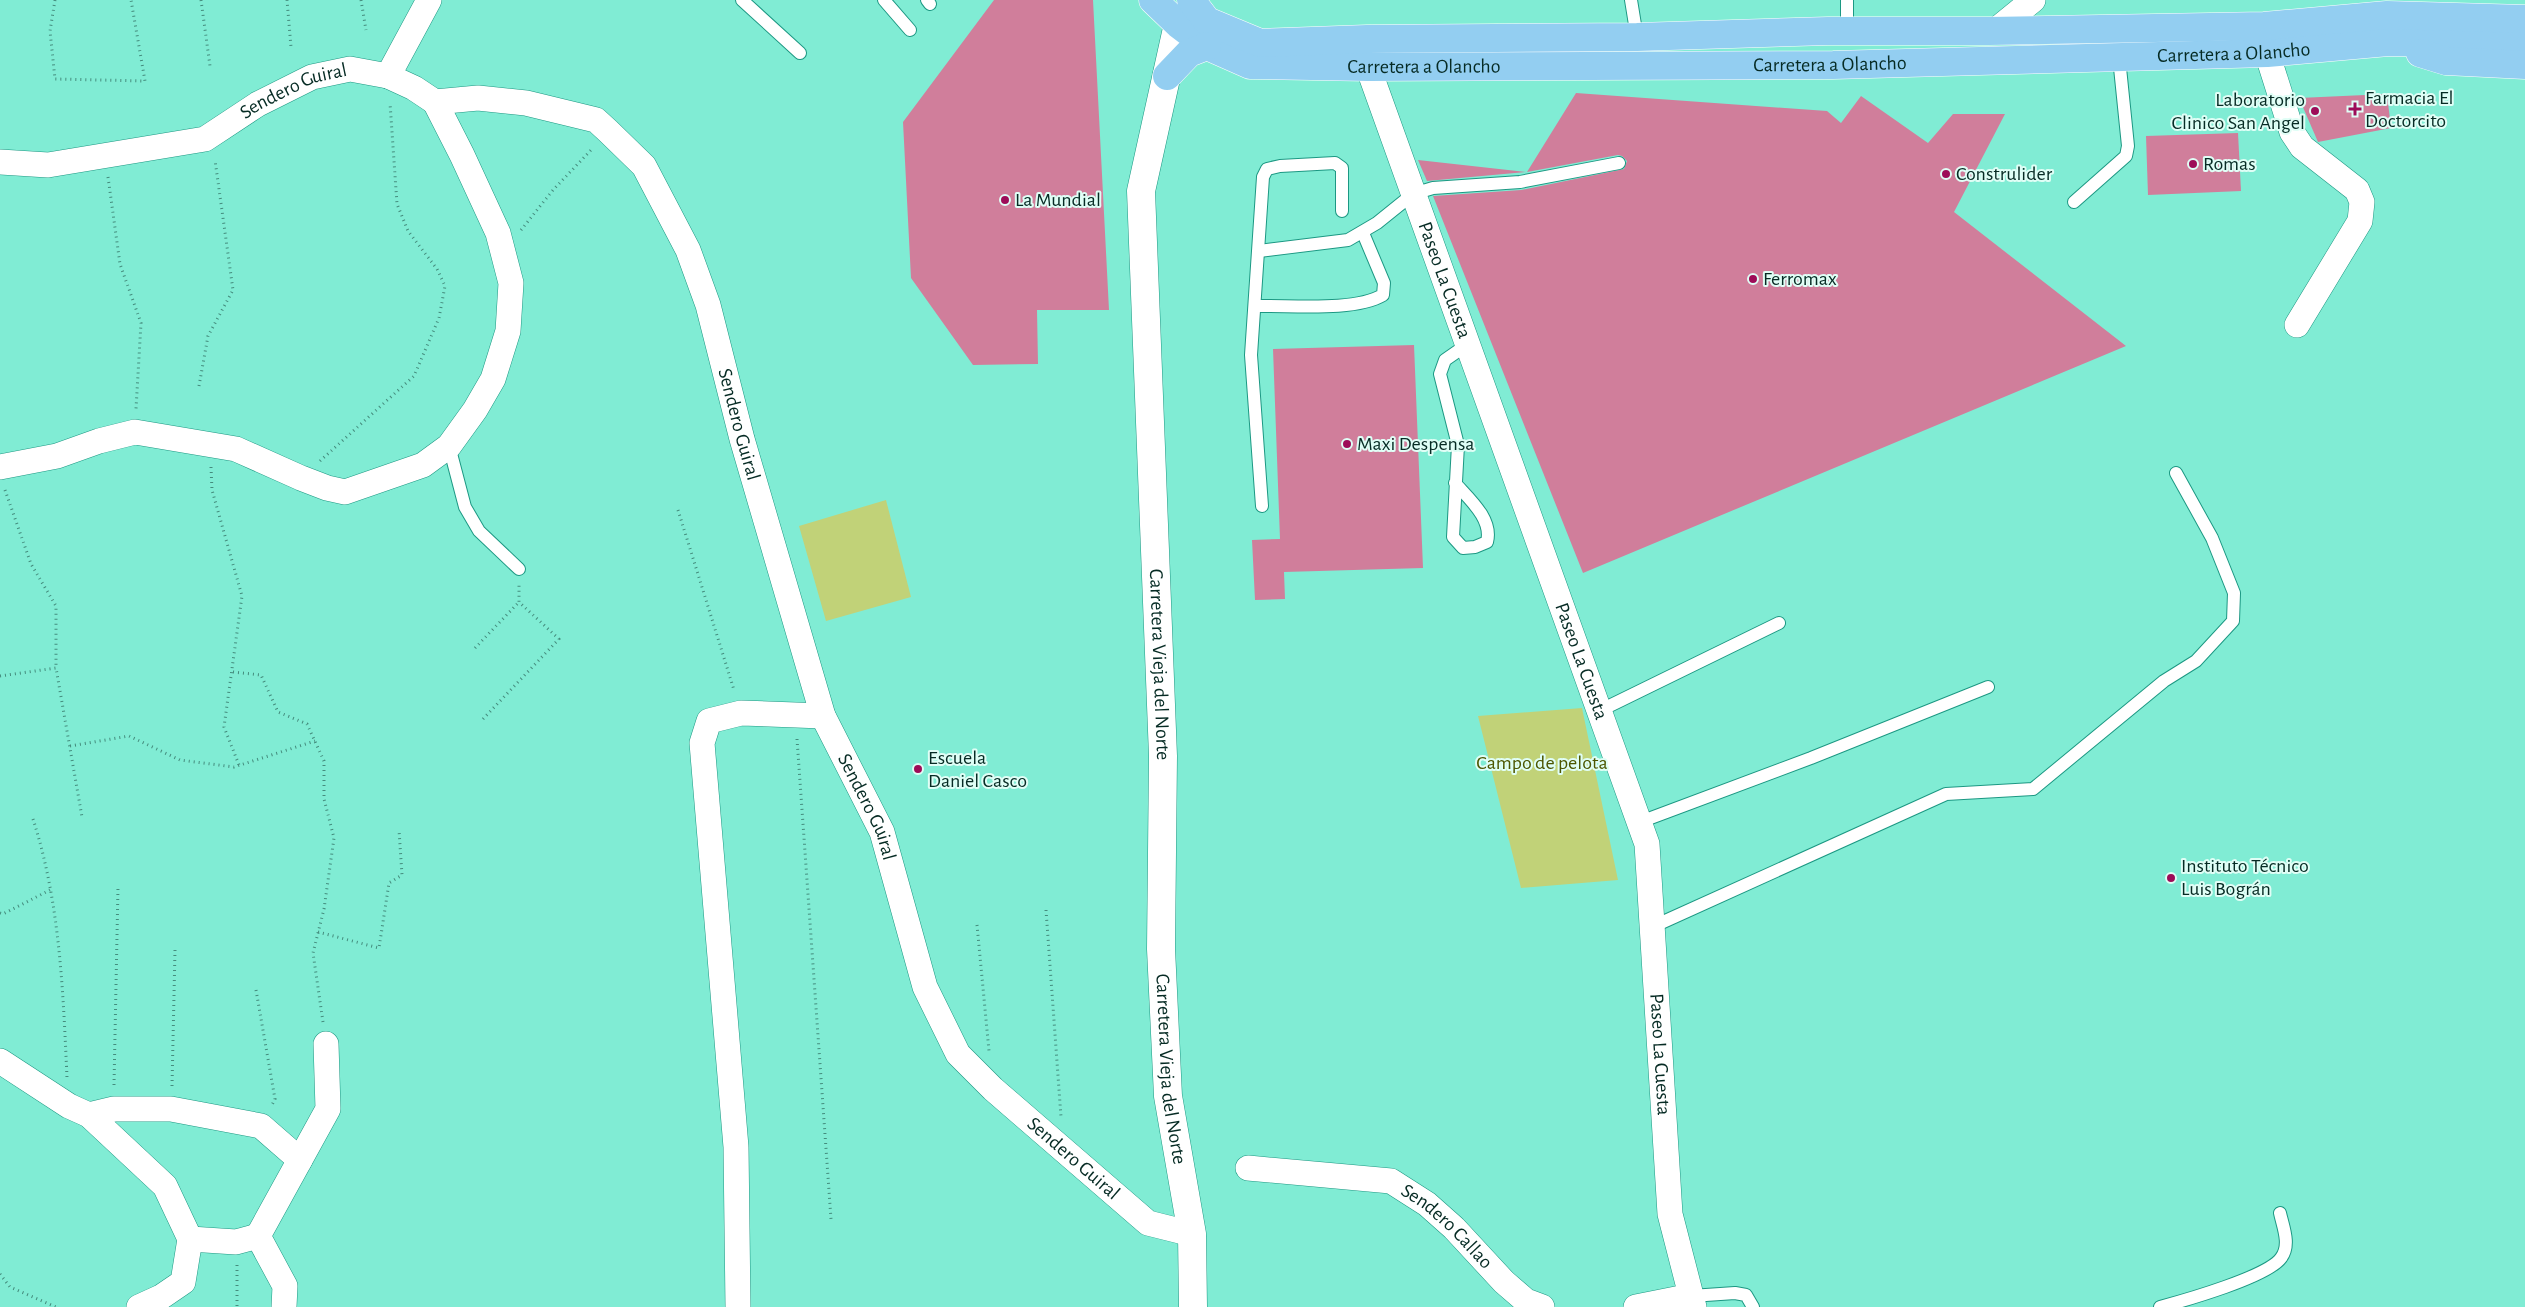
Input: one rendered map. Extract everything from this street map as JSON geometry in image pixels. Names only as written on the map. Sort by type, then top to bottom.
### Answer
[{"type":"main road","name":"Carretera a Olancho","points":[[1153,0],[1178,24],[1207,46],[1250,65],[1368,67],[1833,65],[2267,53],[2388,42],[2525,43]]},
{"type":"main road","name":"Carretera a Olancho","points":[[1191,0],[1207,21],[1260,43],[1637,37],[1847,31],[1995,31],[2264,26],[2387,15],[2525,19]]},
{"type":"main road","points":[[2387,15],[2496,0]]},
{"type":"main road","points":[[2388,42],[2446,61],[2525,65]]},
{"type":"main road","points":[[1167,76],[1189,53],[1207,46]]},
{"type":"street","points":[[388,76],[429,0]]},
{"type":"street","points":[[1995,31],[2034,0]]},
{"type":"street","name":"Carretera Vieja del Norte","points":[[1178,24],[1141,191],[1163,756],[1161,949],[1168,1086],[1192,1234],[1193,1307]]},
{"type":"street","name":"Paseo La Cuesta","points":[[1361,40],[1368,67],[1647,844],[1670,1214],[1693,1301]]},
{"type":"street","points":[[2267,53],[2292,132],[2302,147],[2357,190],[2362,202],[2360,221],[2297,325]]},
{"type":"street","name":"Sendero Guiral","points":[[0,162],[48,165],[205,139],[258,104],[312,77],[350,69],[388,76],[414,88],[435,102],[478,98],[526,102],[596,120],[644,166],[688,250],[708,305],[742,439],[823,716],[882,832],[925,987],[958,1054],[993,1089],[1148,1222],[1192,1234]]},
{"type":"street","points":[[2,477],[99,441],[135,432],[236,449],[301,478],[345,492],[423,465],[449,446],[493,378],[508,331],[511,283],[498,233],[435,102]]},
{"type":"street","points":[[738,1307],[736,1147],[702,743],[709,721],[741,712],[823,716]]},
{"type":"street","points":[[247,1239],[300,1160],[328,1108],[326,1044]]},
{"type":"street","points":[[0,1061],[79,1111],[166,1186],[190,1239],[183,1282],[161,1297],[139,1307]]},
{"type":"street","points":[[79,1111],[172,1109],[261,1126],[300,1160]]},
{"type":"street","name":"Sendero Callao","points":[[1248,1168],[1391,1181],[1427,1204],[1454,1228],[1504,1282],[1526,1301],[1542,1307]]},
{"type":"street","points":[[190,1239],[247,1239]]},
{"type":"street","points":[[247,1239],[285,1286],[284,1307]]},
{"type":"street","points":[[1636,1307],[1693,1301]]},
{"type":"lane","points":[[742,0],[800,53]]},
{"type":"lane","points":[[884,0],[910,30]]},
{"type":"lane","points":[[1631,0],[1637,37]]},
{"type":"lane","points":[[1847,0],[1847,31]]},
{"type":"lane","points":[[2074,202],[2126,156],[2128,146],[2119,58]]},
{"type":"lane","points":[[1259,251],[1348,240],[1363,233],[1414,194],[1433,188],[1520,182],[1619,162]]},
{"type":"lane","points":[[1262,506],[1252,355],[1263,177],[1267,169],[1280,166],[1335,163],[1342,168],[1342,211]]},
{"type":"lane","points":[[1256,306],[1355,305],[1374,300],[1383,295],[1384,283],[1363,233]]},
{"type":"lane","points":[[1456,483],[1482,515],[1490,533],[1487,542],[1475,548],[1463,548],[1453,537],[1458,445],[1440,374],[1445,360],[1468,344]]},
{"type":"lane","points":[[449,446],[465,507],[479,530],[518,570]]},
{"type":"lane","points":[[1652,927],[1946,794],[2033,790],[2164,681],[2196,661],[2233,621],[2234,592],[2212,538],[2176,473]]},
{"type":"lane","points":[[1599,711],[1779,624]]},
{"type":"lane","points":[[1640,822],[1811,758],[1988,687]]},
{"type":"lane","points":[[2160,1307],[2192,1298],[2270,1269],[2282,1257],[2287,1243],[2280,1213]]},
{"type":"lane","points":[[1693,1301],[1740,1294],[1746,1295],[1753,1307]]},
{"type":"path","points":[[55,0],[50,31],[55,79],[145,80],[131,0]]},
{"type":"path","points":[[200,0],[210,66]]},
{"type":"path","points":[[287,0],[292,47]]},
{"type":"path","points":[[361,0],[366,30]]},
{"type":"path","points":[[301,478],[414,376],[439,318],[445,286],[437,269],[408,231],[397,204],[388,76]]},
{"type":"path","points":[[503,253],[553,190],[608,131]]},
{"type":"path","points":[[199,386],[208,336],[232,290],[211,135]]},
{"type":"path","points":[[105,157],[120,264],[141,323],[135,432]]},
{"type":"path","points":[[211,444],[212,490],[242,596],[224,727],[239,765]]},
{"type":"path","points":[[2,477],[31,564],[56,606],[56,668],[82,817]]},
{"type":"path","points":[[678,510],[741,712]]},
{"type":"path","points":[[482,719],[559,639],[519,602],[518,570]]},
{"type":"path","points":[[475,648],[519,602]]},
{"type":"path","points":[[0,676],[56,668]]},
{"type":"path","points":[[233,672],[262,675],[278,712],[308,724],[324,762],[324,800],[334,838],[313,954],[326,1044]]},
{"type":"path","points":[[795,716],[831,1219]]},
{"type":"path","points":[[70,746],[129,736],[180,760],[234,767],[315,741]]},
{"type":"path","points":[[33,819],[46,860],[62,966],[79,1111]]},
{"type":"path","points":[[318,932],[379,948],[389,883],[402,875],[399,830]]},
{"type":"path","points":[[114,1109],[118,887]]},
{"type":"path","points":[[0,913],[3,914],[50,890]]},
{"type":"path","points":[[1046,910],[1063,1150]]},
{"type":"path","points":[[977,925],[993,1089]]},
{"type":"path","points":[[172,1109],[175,950]]},
{"type":"path","points":[[256,990],[274,1099],[261,1126]]},
{"type":"path","points":[[237,1307],[247,1239]]},
{"type":"path","points":[[0,1274],[10,1286],[56,1307]]},
{"type":"green space","points":[[886,500],[911,597],[826,621],[799,526]]},
{"type":"green space","name":"Campo de pelota","points":[[1582,708],[1618,880],[1521,888],[1478,716]]},
{"type":"building","name":"La Mundial","points":[[994,0],[1093,0],[1109,310],[1037,310],[1038,364],[973,365],[911,278],[903,122]]},
{"type":"building","name":"Ferromax","points":[[1576,93],[1827,111],[1841,123],[1861,96],[1928,143],[1953,114],[2005,114],[1954,212],[2126,346],[1583,573],[1433,196],[1521,190],[1624,169],[1627,161],[1618,155],[1527,172]]},
{"type":"building","points":[[2387,94],[2391,128],[2318,142],[2299,98]]},
{"type":"building","name":"Romas","points":[[2238,133],[2241,191],[2148,195],[2146,136]]},
{"type":"building","points":[[1418,160],[1526,172],[1427,181]]},
{"type":"building","name":"Maxi Despensa","points":[[1414,345],[1423,568],[1284,572],[1285,599],[1255,600],[1252,540],[1280,539],[1273,349]]},
{"type":"place","name":"Farmacia El Doctorcito","points":[[2355,109]]},
{"type":"place","name":"Laboratorio Clinico San Angel","points":[[2315,111]]},
{"type":"place","name":"Romas","points":[[2193,164]]},
{"type":"place","name":"Construlider","points":[[1946,174]]},
{"type":"place","name":"La Mundial","points":[[1005,200]]},
{"type":"place","name":"Ferromax","points":[[1753,279]]},
{"type":"place","name":"Maxi Despensa","points":[[1347,444]]},
{"type":"place","name":"Escuela Daniel Casco","points":[[918,769]]},
{"type":"place","name":"Instituto Técnico Luis Bográn","points":[[2171,878]]}]
